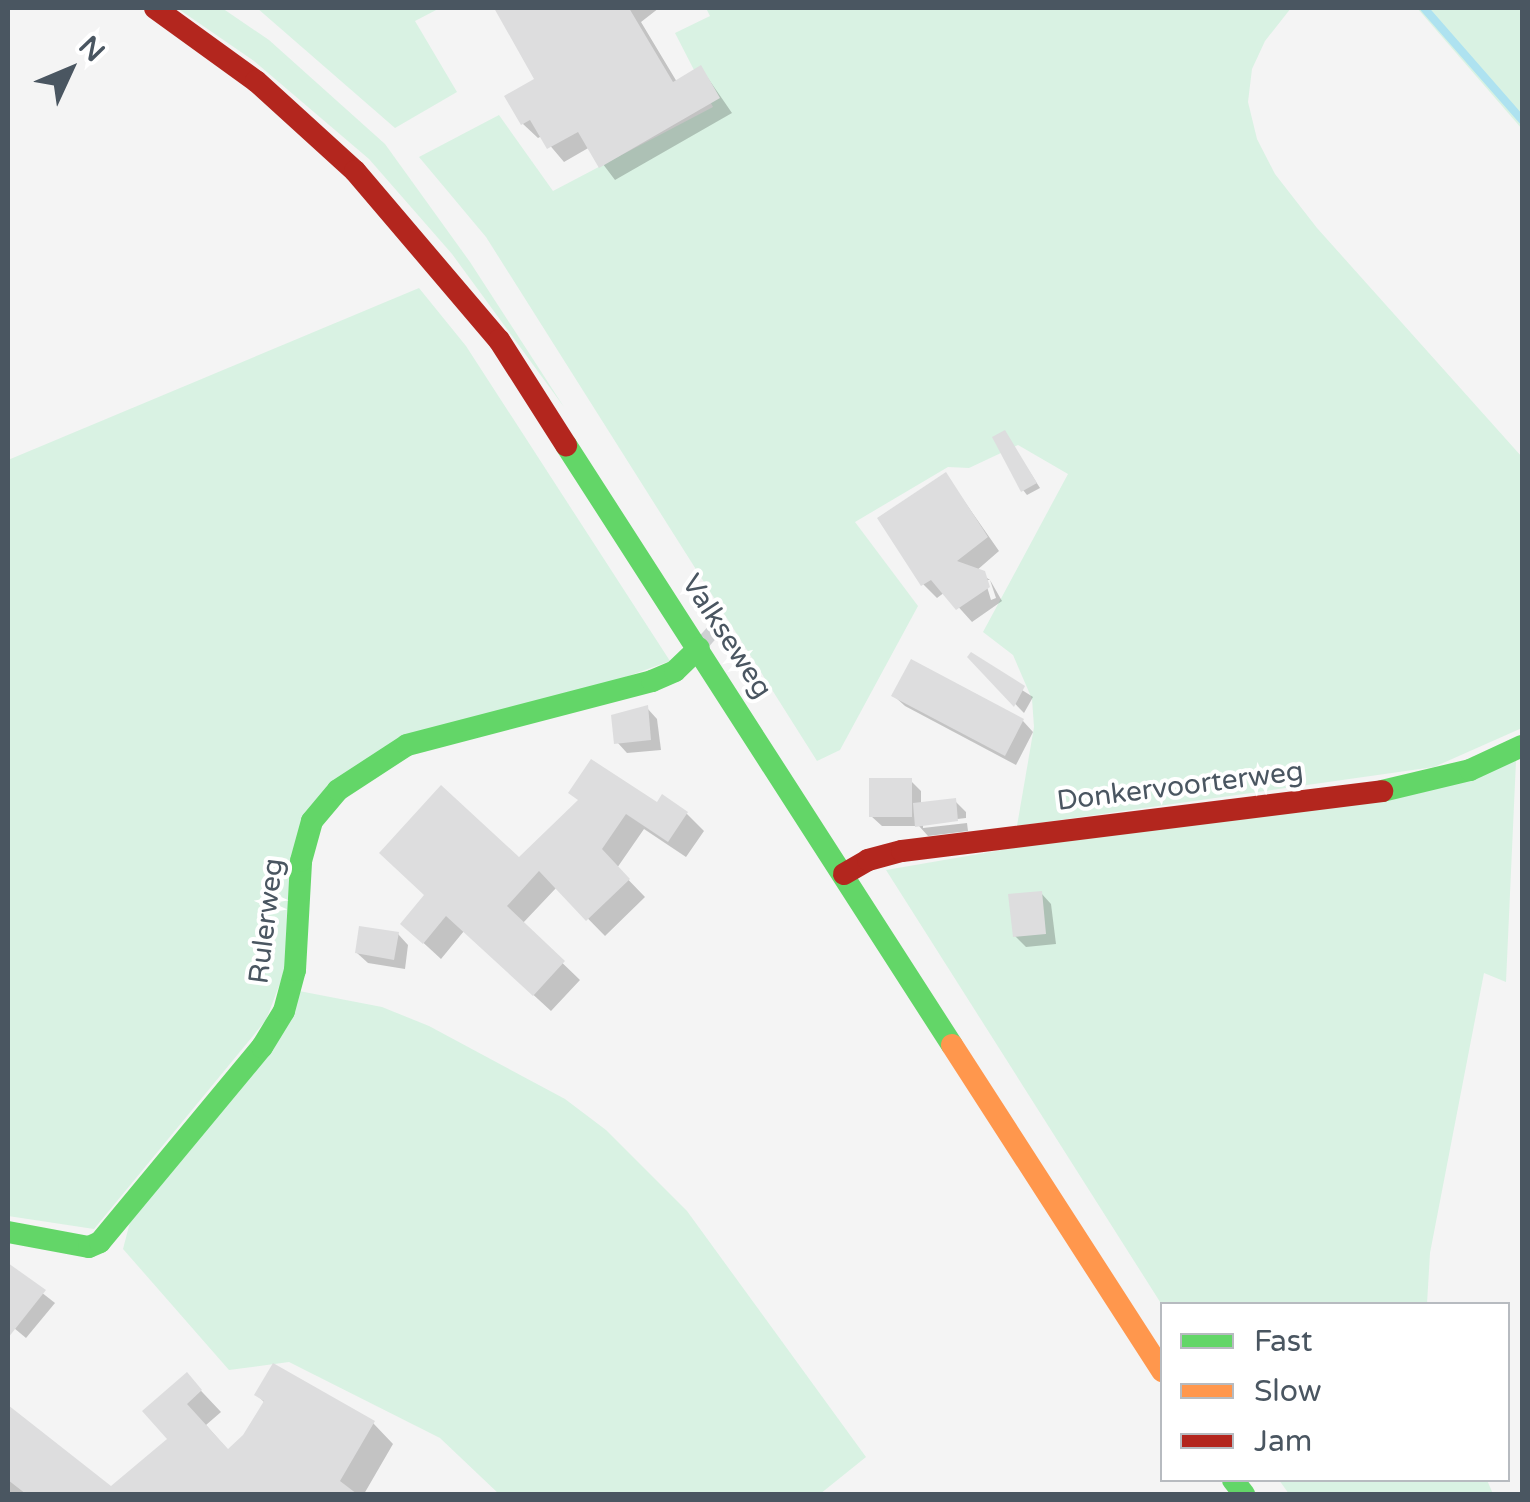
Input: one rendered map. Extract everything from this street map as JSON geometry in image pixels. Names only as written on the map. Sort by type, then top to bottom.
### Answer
[{"type":"main road","name":"Valkseweg","points":[[156,8],[256,81],[315,132],[459,288],[548,412],[1160,1368]]},
{"type":"main road","name":"Rulerweg","points":[[8,1232],[89,1247],[100,1242],[262,1047],[284,1010],[295,970],[301,861],[312,821],[338,790],[407,745],[652,681],[674,670],[699,648]]},
{"type":"main road","name":"Donkervoorterweg","points":[[844,874],[868,860],[902,851],[1388,790],[1470,770],[1522,746]]},
{"type":"lane","points":[[699,648],[718,626]]},
{"type":"green space","points":[[177,8],[222,8],[269,40],[385,144],[470,262],[564,407],[452,254],[369,159],[254,61]]},
{"type":"green space","points":[[257,8],[440,8],[415,21],[457,92],[395,128]]},
{"type":"green space","points":[[706,8],[1291,8],[1265,41],[1252,69],[1248,102],[1257,139],[1275,174],[1317,228],[1522,457],[1522,728],[1434,767],[1017,826],[1034,727],[1032,699],[1013,655],[983,632],[1068,474],[1018,445],[969,468],[948,467],[855,522],[918,606],[840,750],[817,761],[486,237],[419,157],[499,115],[553,191],[713,107],[675,33],[710,16]]},
{"type":"green space","points":[[1417,8],[1522,8],[1522,129]]},
{"type":"green space","points":[[419,288],[466,346],[670,661],[327,785],[282,978],[266,1020],[94,1229],[8,1216],[8,460]]},
{"type":"green space","points":[[1516,761],[1506,982],[1484,973],[1430,1253],[1427,1302],[1160,1302],[886,870]]},
{"type":"green space","points":[[299,991],[382,1007],[429,1026],[565,1099],[606,1130],[687,1211],[866,1457],[820,1494],[499,1494],[440,1438],[289,1362],[229,1370],[123,1249],[130,1222]]},
{"type":"green space","points":[[1280,1482],[1488,1482],[1493,1494],[1289,1494]]},
{"type":"building","points":[[494,8],[629,8],[673,82],[701,65],[720,98],[599,168],[578,132],[547,149],[530,120],[521,125],[504,96],[534,79]]},
{"type":"building","points":[[1005,430],[1037,483],[1021,492],[992,437]]},
{"type":"building","points":[[946,472],[988,537],[957,561],[985,571],[990,587],[956,610],[931,580],[921,586],[877,518]]},
{"type":"building","points":[[971,652],[1025,686],[1014,707],[967,657]]},
{"type":"building","points":[[911,659],[1024,719],[1005,756],[891,696]]},
{"type":"building","points":[[648,705],[651,740],[614,744],[611,715]]},
{"type":"building","points":[[591,759],[657,802],[662,794],[688,812],[668,842],[626,814],[602,849],[630,879],[586,921],[539,871],[507,906],[565,961],[533,996],[446,916],[423,944],[400,924],[424,895],[379,853],[441,785],[519,857],[578,800],[568,793]]},
{"type":"building","points":[[869,778],[912,778],[912,817],[869,817]]},
{"type":"building","points":[[956,798],[958,821],[915,827],[913,803]]},
{"type":"building","points":[[1042,891],[1046,934],[1013,937],[1008,894]]},
{"type":"building","points":[[359,926],[399,932],[394,960],[355,953]]},
{"type":"building","points":[[8,1263],[46,1290],[8,1338]]},
{"type":"building","points":[[273,1363],[375,1421],[340,1481],[357,1494],[26,1494],[8,1480],[8,1405],[111,1486],[167,1439],[142,1411],[187,1372],[202,1390],[187,1404],[228,1449],[243,1435],[264,1401],[254,1395]]},
{"type":"waterway","points":[[1424,8],[1522,120]]},
{"type":"traffic: fast","points":[[566,445],[952,1045]]},
{"type":"traffic: fast","points":[[8,1232],[89,1247],[100,1242],[262,1047],[284,1011],[295,970],[301,861],[312,821],[338,790],[407,745],[652,681],[675,671],[699,648]]},
{"type":"traffic: fast","points":[[1382,791],[1470,770],[1522,746]]},
{"type":"traffic: fast","points":[[1235,1482],[1244,1494]]},
{"type":"traffic: slow","points":[[952,1045],[1160,1368]]},
{"type":"traffic: jam","points":[[155,8],[256,81],[355,171],[499,340],[566,445]]},
{"type":"traffic: jam","points":[[844,874],[868,860],[902,851],[1382,791]]}]
